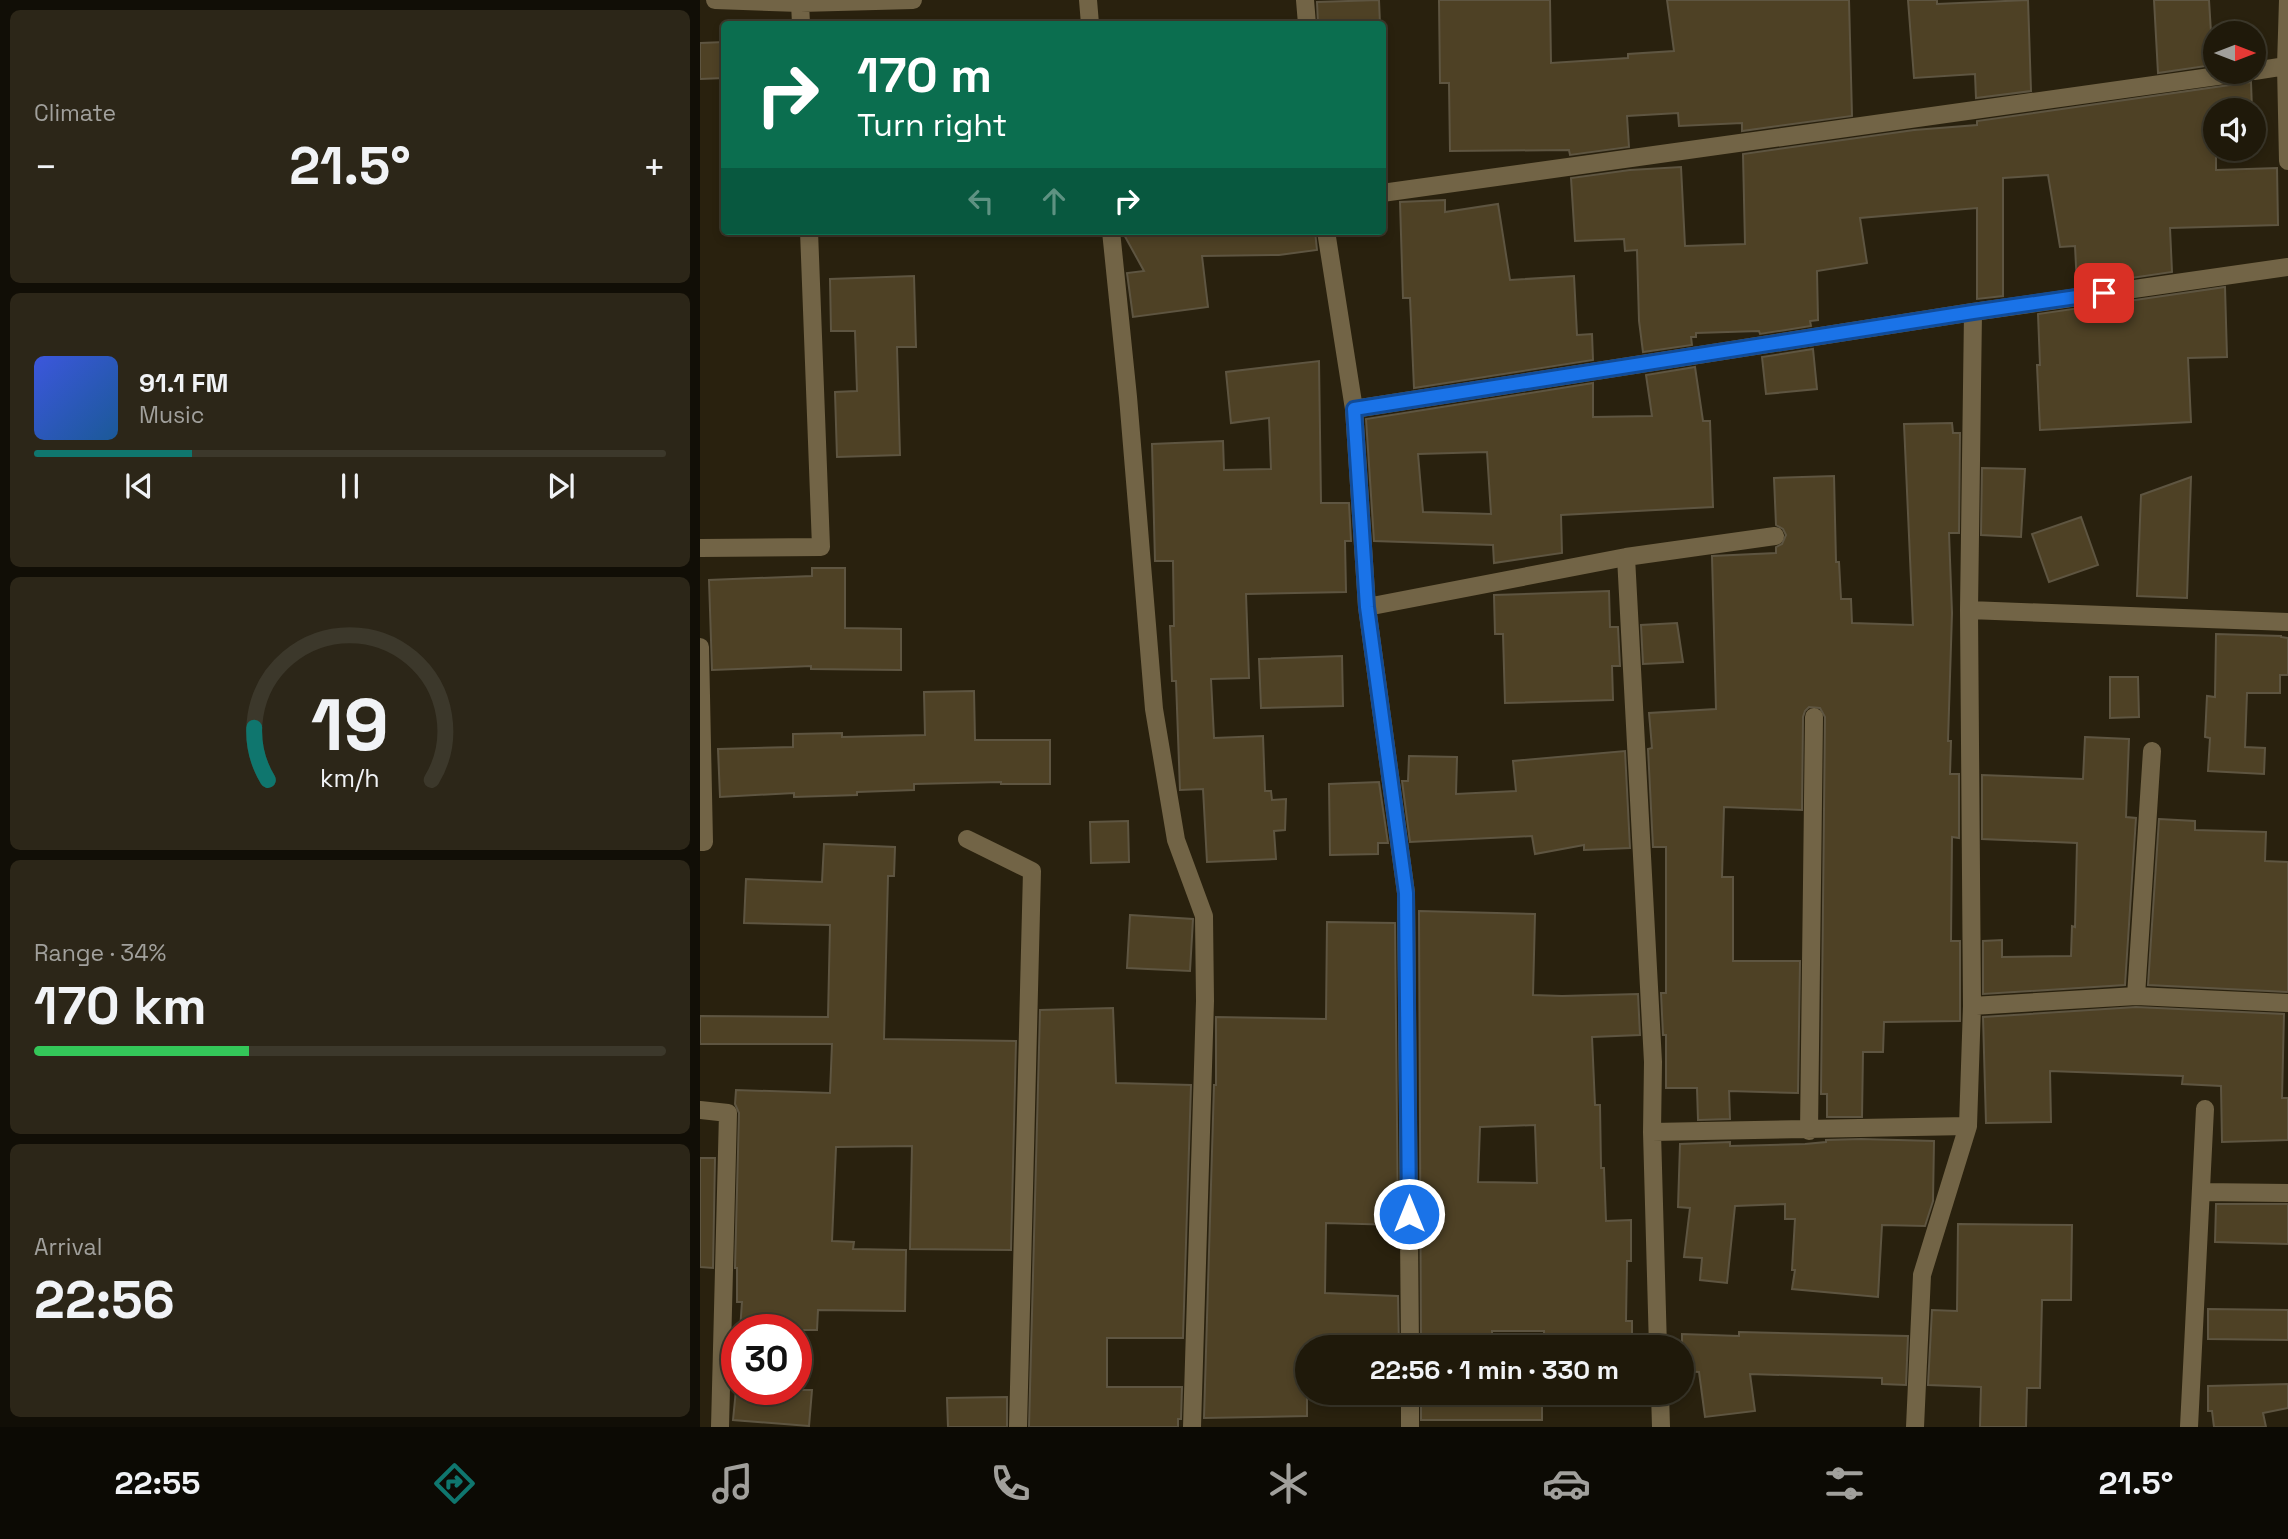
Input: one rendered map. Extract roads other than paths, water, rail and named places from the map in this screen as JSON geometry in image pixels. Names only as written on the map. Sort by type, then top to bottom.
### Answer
[{"type":"street","points":[[715,0],[800,3],[913,0]]},
{"type":"street","points":[[1088,0],[1090,21]]},
{"type":"street","points":[[1305,0],[1307,21]]},
{"type":"street","points":[[2288,0],[2288,161]]},
{"type":"street","points":[[800,3],[801,21]]},
{"type":"street","points":[[2266,69],[2286,66]]},
{"type":"street","points":[[1386,192],[2203,78]]},
{"type":"street","points":[[700,548],[821,547],[809,235]]},
{"type":"street","points":[[1111,235],[1154,709],[1176,840],[1204,916],[1205,1001],[1192,1427]]},
{"type":"street","points":[[1327,235],[1354,409],[1367,607],[1406,893],[1410,1335]]},
{"type":"street","points":[[1354,409],[1973,312],[2288,267]]},
{"type":"street","points":[[1915,1427],[1922,1275],[1968,1126],[1972,1006],[1969,610],[1973,312]]},
{"type":"street","points":[[1367,607],[1626,557],[1775,536]]},
{"type":"street","points":[[1626,557],[1653,1062],[1652,1132],[1658,1335]]},
{"type":"street","points":[[1969,610],[2288,622]]},
{"type":"street","points":[[700,646],[704,842],[700,842]]},
{"type":"street","points":[[1809,1130],[1814,717]]},
{"type":"street","points":[[2136,996],[2152,751]]},
{"type":"street","points":[[967,839],[1032,871],[1018,1427]]},
{"type":"street","points":[[1972,1006],[2136,996],[2288,1003]]},
{"type":"street","points":[[2189,1427],[2206,1109]]},
{"type":"street","points":[[700,1111],[728,1113],[720,1427]]},
{"type":"street","points":[[1652,1132],[1968,1126]]},
{"type":"street","points":[[2201,1192],[2288,1193]]},
{"type":"street","points":[[1410,1405],[1410,1427]]},
{"type":"street","points":[[1660,1405],[1661,1427]]}]
